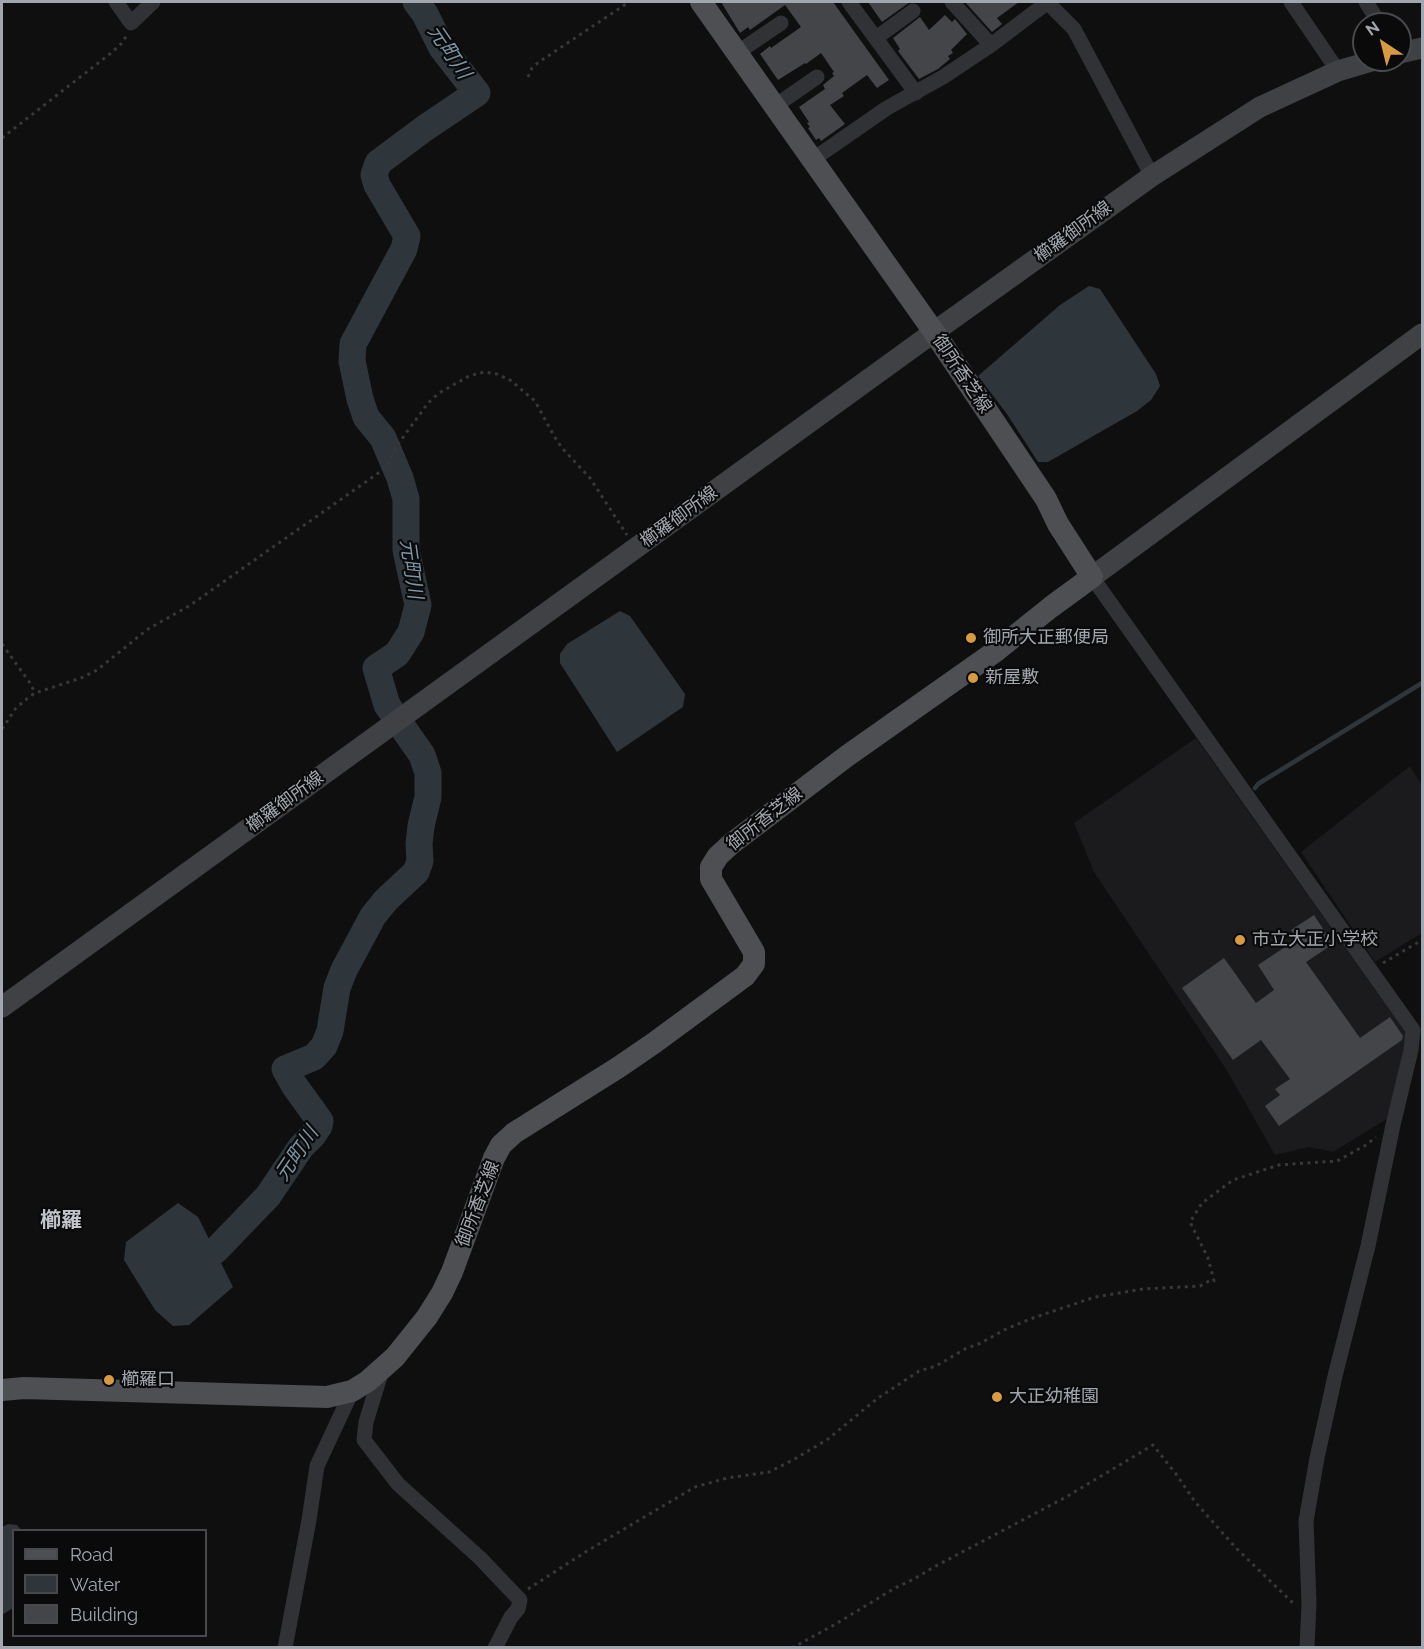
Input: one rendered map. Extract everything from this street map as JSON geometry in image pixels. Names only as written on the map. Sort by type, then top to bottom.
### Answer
[{"type":"main road","name":"御所香芝線","points":[[2,1390],[24,1388],[327,1397],[352,1390],[368,1381],[395,1357],[427,1317],[442,1293],[501,1145],[514,1133],[654,1043],[745,976],[754,964],[754,952],[711,879],[711,867],[718,856],[847,756],[996,651],[1092,577],[1058,524],[1046,499],[934,332],[701,2]]},
{"type":"main road","name":"櫛羅御所線","points":[[2,1007],[1152,176],[1260,107],[1352,67]]},
{"type":"main road","points":[[1092,577],[1422,334]]},
{"type":"street","points":[[116,2],[131,23],[153,2]]},
{"type":"street","points":[[849,2],[916,93]]},
{"type":"street","points":[[952,2],[991,45]]},
{"type":"street","points":[[1292,2],[1338,71]]},
{"type":"street","points":[[812,160],[887,108],[943,77],[991,45],[1043,3],[1074,29],[1152,176]]},
{"type":"street","points":[[876,38],[913,11]]},
{"type":"street","points":[[737,53],[781,23]]},
{"type":"street","points":[[774,106],[818,77]]},
{"type":"street","points":[[1092,577],[1413,1030],[1411,1050],[1368,1246],[1328,1411],[1306,1521],[1309,1617],[1307,1647]]},
{"type":"street","points":[[382,1370],[366,1422],[364,1440],[398,1484],[480,1558],[520,1600],[518,1609],[495,1647]]},
{"type":"street","points":[[285,1647],[317,1466],[352,1390]]},
{"type":"path","points":[[528,77],[532,68],[539,62],[628,2]]},
{"type":"path","points":[[2,138],[111,53],[122,43],[129,32],[131,23]]},
{"type":"path","points":[[2,729],[22,701],[35,693],[81,678],[97,670],[147,629],[189,606],[387,467],[396,447],[429,403],[439,393],[469,376],[484,372],[497,374],[510,380],[535,401],[562,448],[590,478],[635,549]]},
{"type":"path","points":[[2,644],[35,693]]},
{"type":"path","points":[[1371,970],[1422,940]]},
{"type":"path","points":[[520,1600],[527,1589],[695,1487],[728,1478],[769,1472],[793,1460],[828,1440],[878,1398],[919,1371],[936,1366],[1004,1330],[1095,1297],[1143,1289],[1200,1286],[1214,1281],[1208,1258],[1190,1222],[1202,1203],[1210,1196],[1233,1180],[1279,1165],[1337,1161],[1366,1145],[1393,1125]]},
{"type":"path","points":[[792,1647],[895,1588],[1066,1497],[1142,1450],[1153,1446],[1196,1503],[1236,1548],[1309,1617]]},
{"type":"shaded area","name":"市立大正小学校","points":[[1196,738],[1408,1036],[1387,1119],[1333,1152],[1309,1147],[1275,1155],[1226,1069],[1094,872],[1074,823]]},
{"type":"shaded area","points":[[1410,766],[1422,785],[1422,933],[1375,962],[1301,852]]},
{"type":"water","points":[[1089,286],[1100,289],[1156,374],[1160,386],[1151,400],[1137,411],[1048,462],[1038,462],[1007,414],[978,376],[1060,305]]},
{"type":"water","points":[[620,611],[630,616],[685,694],[683,707],[617,752],[560,663],[560,654],[567,644]]},
{"type":"water","points":[[178,1203],[198,1217],[233,1287],[189,1325],[173,1326],[155,1310],[124,1260],[126,1242]]},
{"type":"water","points":[[8,1524],[17,1525],[20,1529],[12,1529],[12,1609],[2,1615],[2,1527]]},
{"type":"building","points":[[721,2],[833,2],[889,80],[877,88],[867,75],[842,93],[844,96],[830,105],[845,124],[821,141],[819,138],[816,140],[808,128],[810,127],[807,123],[809,122],[799,107],[825,89],[823,85],[834,76],[832,73],[834,72],[821,53],[778,80],[760,54],[801,27],[785,5],[750,30],[748,27],[740,33]]},
{"type":"building","points":[[868,2],[910,2],[882,22]]},
{"type":"building","points":[[965,2],[1019,2],[997,18],[1002,24],[992,32]]},
{"type":"building","points":[[945,15],[952,22],[955,19],[967,34],[951,50],[953,53],[948,56],[950,59],[938,69],[919,79],[898,51],[900,49],[893,38],[920,17],[929,30]]},
{"type":"building","points":[[1314,915],[1333,944],[1306,962],[1360,1038],[1390,1017],[1403,1036],[1402,1040],[1279,1126],[1265,1106],[1280,1095],[1275,1089],[1290,1079],[1261,1040],[1233,1060],[1182,988],[1224,958],[1256,1003],[1274,990],[1258,965],[1297,939],[1291,930]]},
{"type":"waterway","name":"元町川","points":[[187,1272],[217,1249],[268,1196],[301,1147],[319,1126],[320,1121],[285,1069],[314,1057],[324,1046],[330,1031],[337,988],[344,970],[373,916],[386,900],[416,872],[420,861],[419,844],[428,797],[428,773],[422,755],[387,705],[376,668],[397,654],[411,632],[418,605],[406,550],[406,499],[383,438],[366,417],[352,361],[353,344],[404,249],[407,236],[377,185],[374,175],[378,163],[477,93],[442,48],[425,14],[416,2]]},
{"type":"waterway","points":[[1255,788],[1422,683]]},
{"type":"place","name":"御所大正郵便局","points":[[971,638]]},
{"type":"place","name":"新屋敷","points":[[973,678]]},
{"type":"place","name":"市立大正小学校","points":[[1240,940]]},
{"type":"place","name":"櫛羅口","points":[[109,1380]]},
{"type":"place","name":"大正幼稚園","points":[[997,1397]]},
{"type":"district","name":"櫛羅","points":[[61,1221]]}]
